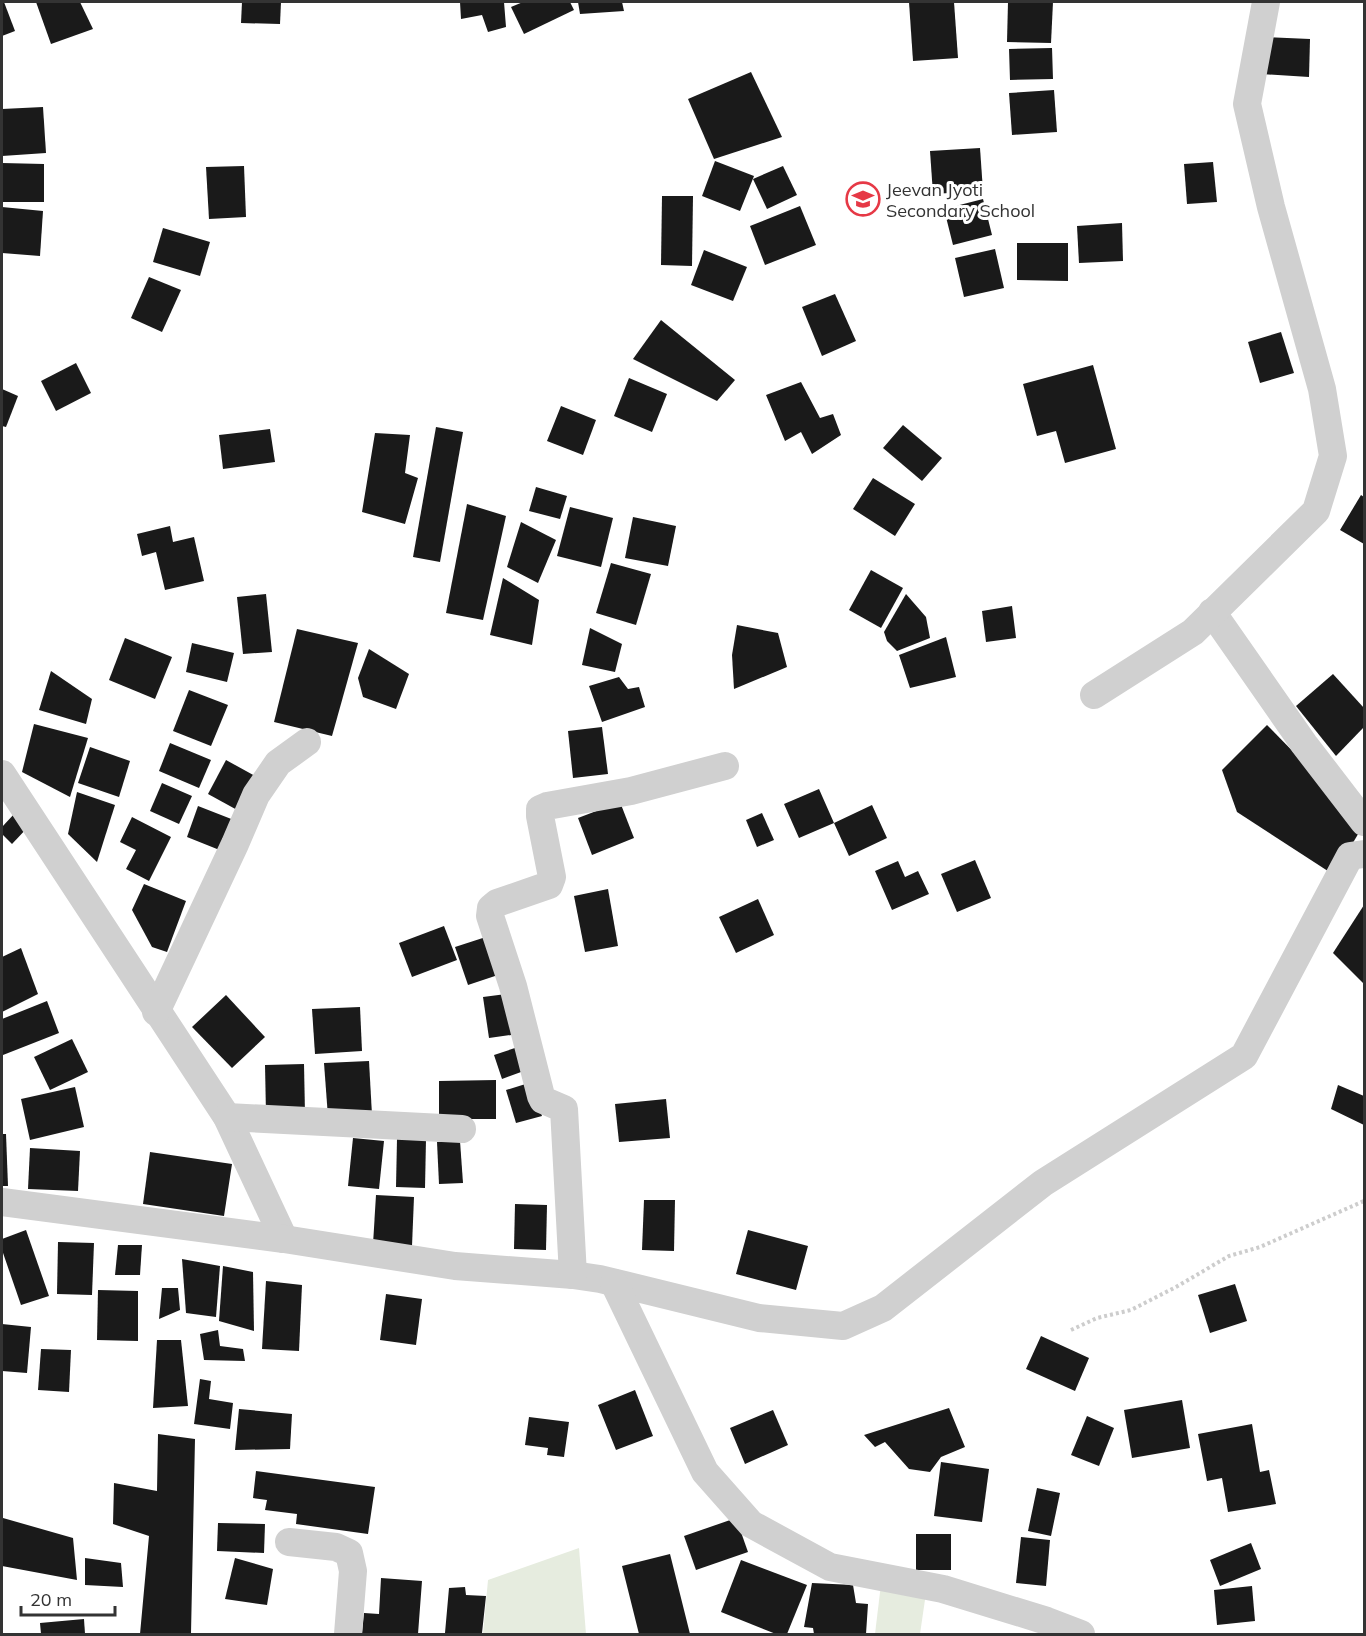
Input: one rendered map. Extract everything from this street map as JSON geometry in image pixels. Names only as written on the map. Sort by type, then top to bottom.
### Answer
[{"type":"street","points":[[1094,695],[1193,632],[1316,512],[1333,456],[1322,389],[1271,207],[1247,104],[1266,2]]},
{"type":"street","points":[[1212,612],[1304,744],[1365,822]]},
{"type":"street","points":[[156,1012],[256,795],[278,763],[306,742]]},
{"type":"street","points":[[573,1275],[564,1109],[543,1100],[541,1096],[513,986],[490,915],[491,908],[497,903],[549,885],[552,877],[540,809],[631,791],[725,766]]},
{"type":"street","points":[[2,774],[156,1012],[227,1116],[284,1239]]},
{"type":"street","points":[[2,1202],[284,1239],[454,1266],[573,1275],[770,1319],[843,1326],[883,1308],[1043,1183],[1244,1056],[1350,856],[1365,854]]},
{"type":"street","points":[[227,1116],[462,1130]]},
{"type":"street","points":[[614,1283],[705,1472],[751,1524],[830,1567],[943,1589],[1047,1621],[1081,1635]]},
{"type":"street","points":[[290,1542],[336,1547],[350,1554],[353,1571],[348,1635]]},
{"type":"path","points":[[1071,1329],[1097,1318],[1131,1310],[1229,1256],[1260,1247],[1365,1201]]},
{"type":"shaded area","points":[[579,1548],[586,1634],[483,1634],[488,1580]]},
{"type":"shaded area","points":[[881,1584],[927,1586],[920,1634],[875,1634]]},
{"type":"building","points":[[2,2],[4,2],[15,31],[2,36]]},
{"type":"building","points":[[36,2],[80,2],[93,29],[51,44]]},
{"type":"building","points":[[242,2],[281,2],[280,24],[241,23]]},
{"type":"building","points":[[460,2],[504,2],[506,27],[488,32],[482,15],[461,19]]},
{"type":"building","points":[[523,2],[570,2],[574,10],[524,34],[511,7]]},
{"type":"building","points":[[578,2],[622,2],[624,11],[580,14]]},
{"type":"building","points":[[909,2],[954,2],[958,58],[913,61]]},
{"type":"building","points":[[1008,2],[1053,2],[1051,43],[1007,42]]},
{"type":"building","points":[[1262,37],[1310,39],[1309,77],[1261,74]]},
{"type":"building","points":[[1052,48],[1053,79],[1010,80],[1009,49]]},
{"type":"building","points":[[751,72],[782,137],[714,159],[688,99]]},
{"type":"building","points":[[1054,90],[1057,132],[1012,135],[1009,93]]},
{"type":"building","points":[[43,107],[46,153],[2,156],[2,109]]},
{"type":"building","points":[[980,148],[983,191],[933,194],[930,151]]},
{"type":"building","points":[[715,161],[754,176],[740,211],[702,196]]},
{"type":"building","points":[[1213,162],[1217,202],[1187,204],[1184,164]]},
{"type":"building","points":[[2,163],[44,164],[44,202],[2,202]]},
{"type":"building","points":[[244,166],[246,217],[209,219],[206,167]]},
{"type":"building","points":[[783,166],[797,195],[767,209],[753,179]]},
{"type":"building","points":[[662,196],[693,196],[692,266],[661,265]]},
{"type":"building","points":[[983,199],[992,235],[953,245],[944,209]]},
{"type":"building","points":[[800,206],[816,245],[765,265],[750,226]]},
{"type":"building","points":[[2,207],[43,211],[40,256],[2,253]]},
{"type":"building","points":[[1122,223],[1123,261],[1079,263],[1077,226]]},
{"type":"building","points":[[163,228],[210,242],[200,276],[153,262]]},
{"type":"building","points":[[1017,243],[1068,243],[1068,281],[1017,280]]},
{"type":"building","points":[[995,249],[1004,288],[964,297],[955,258]]},
{"type":"building","points":[[704,250],[747,267],[733,301],[691,285]]},
{"type":"building","points":[[149,277],[181,290],[162,332],[131,318]]},
{"type":"building","points":[[835,294],[856,341],[822,356],[802,307]]},
{"type":"building","points":[[661,320],[735,380],[717,401],[633,359]]},
{"type":"building","points":[[1281,332],[1294,373],[1260,383],[1248,342]]},
{"type":"building","points":[[76,363],[91,393],[56,411],[41,381]]},
{"type":"building","points":[[1093,365],[1116,449],[1065,463],[1056,431],[1037,436],[1023,384]]},
{"type":"building","points":[[629,378],[667,394],[652,432],[614,416]]},
{"type":"building","points":[[801,382],[820,418],[833,414],[841,435],[812,454],[801,432],[785,441],[766,395]]},
{"type":"building","points":[[2,389],[18,396],[6,427],[2,426]]},
{"type":"building","points":[[561,406],[596,420],[583,455],[547,441]]},
{"type":"building","points":[[903,425],[942,458],[922,481],[883,448]]},
{"type":"building","points":[[436,427],[463,432],[440,562],[413,557]]},
{"type":"building","points":[[270,429],[275,462],[223,469],[219,435]]},
{"type":"building","points":[[375,433],[410,435],[405,473],[418,478],[405,524],[362,512]]},
{"type":"building","points":[[873,478],[915,504],[895,536],[853,509]]},
{"type":"building","points":[[536,487],[567,496],[560,519],[529,511]]},
{"type":"building","points":[[1361,495],[1364,497],[1364,544],[1340,530]]},
{"type":"building","points":[[467,504],[506,516],[483,620],[446,613]]},
{"type":"building","points":[[570,507],[613,518],[601,567],[557,556]]},
{"type":"building","points":[[633,517],[676,526],[668,566],[625,558]]},
{"type":"building","points":[[521,522],[556,540],[538,583],[507,567]]},
{"type":"building","points":[[170,526],[173,542],[194,537],[204,581],[165,590],[156,552],[142,556],[137,534]]},
{"type":"building","points":[[611,563],[651,574],[636,625],[596,613]]},
{"type":"building","points":[[871,570],[903,588],[881,628],[849,610]]},
{"type":"building","points":[[503,578],[539,600],[532,645],[490,635]]},
{"type":"building","points":[[266,594],[272,652],[243,654],[237,597]]},
{"type":"building","points":[[906,594],[926,617],[930,638],[897,651],[887,641],[884,632]]},
{"type":"building","points":[[1012,606],[1016,638],[986,642],[982,611]]},
{"type":"building","points":[[737,625],[778,633],[787,667],[734,689],[732,655]]},
{"type":"building","points":[[590,628],[622,644],[615,672],[582,665]]},
{"type":"building","points":[[297,629],[358,643],[332,736],[274,722]]},
{"type":"building","points":[[946,637],[956,677],[910,688],[899,655]]},
{"type":"building","points":[[125,638],[172,657],[155,699],[109,680]]},
{"type":"building","points":[[192,643],[234,653],[227,682],[186,672]]},
{"type":"building","points":[[369,649],[409,674],[396,709],[363,697],[358,678]]},
{"type":"building","points":[[51,671],[92,699],[86,724],[39,710]]},
{"type":"building","points":[[1333,674],[1364,708],[1364,727],[1336,756],[1296,706]]},
{"type":"building","points":[[619,677],[628,689],[639,687],[645,707],[602,722],[589,686]]},
{"type":"building","points":[[189,690],[228,705],[211,746],[173,731]]},
{"type":"building","points":[[34,724],[88,738],[70,797],[22,772]]},
{"type":"building","points":[[1267,725],[1364,824],[1334,875],[1237,812],[1222,770]]},
{"type":"building","points":[[602,727],[608,774],[573,778],[568,731]]},
{"type":"building","points":[[170,743],[211,760],[199,788],[159,771]]},
{"type":"building","points":[[90,747],[130,761],[119,797],[78,783]]},
{"type":"building","points":[[226,760],[257,777],[239,811],[208,794]]},
{"type":"building","points":[[162,783],[192,796],[179,824],[150,811]]},
{"type":"building","points":[[819,789],[834,823],[799,838],[784,804]]},
{"type":"building","points":[[77,792],[115,805],[97,862],[68,834]]},
{"type":"building","points":[[620,802],[634,838],[592,855],[578,818]]},
{"type":"building","points":[[872,805],[887,838],[849,856],[834,823]]},
{"type":"building","points":[[198,806],[239,822],[227,853],[187,837]]},
{"type":"building","points":[[15,813],[29,826],[12,844],[2,834],[2,827]]},
{"type":"building","points":[[762,813],[774,840],[757,847],[746,820]]},
{"type":"building","points":[[132,817],[171,837],[149,881],[126,869],[136,850],[120,842]]},
{"type":"building","points":[[975,860],[991,898],[957,912],[941,874]]},
{"type":"building","points":[[898,861],[905,877],[918,871],[929,894],[892,910],[875,871]]},
{"type":"building","points":[[144,884],[186,901],[167,952],[152,947],[132,910]]},
{"type":"building","points":[[608,889],[618,946],[585,952],[574,896]]},
{"type":"building","points":[[758,899],[774,935],[736,953],[719,917]]},
{"type":"building","points":[[1364,905],[1364,984],[1333,953]]},
{"type":"building","points":[[444,926],[457,960],[412,977],[399,943]]},
{"type":"building","points":[[492,935],[504,973],[468,985],[455,947]]},
{"type":"building","points":[[21,948],[38,994],[2,1012],[2,957]]},
{"type":"building","points":[[513,993],[518,1034],[489,1038],[483,997]]},
{"type":"building","points":[[226,995],[265,1037],[232,1068],[192,1027]]},
{"type":"building","points":[[47,1001],[59,1033],[3,1055],[2,1019]]},
{"type":"building","points":[[360,1007],[362,1051],[315,1054],[312,1009]]},
{"type":"building","points":[[72,1039],[88,1072],[50,1090],[34,1057]]},
{"type":"building","points":[[524,1045],[532,1068],[502,1079],[494,1055]]},
{"type":"building","points":[[369,1061],[372,1115],[328,1117],[324,1063]]},
{"type":"building","points":[[304,1064],[305,1114],[266,1114],[265,1065]]},
{"type":"building","points":[[496,1080],[496,1119],[439,1119],[439,1081]]},
{"type":"building","points":[[532,1082],[542,1116],[516,1123],[506,1090]]},
{"type":"building","points":[[1338,1085],[1364,1096],[1364,1125],[1331,1109]]},
{"type":"building","points":[[75,1087],[84,1127],[30,1140],[21,1099]]},
{"type":"building","points":[[666,1099],[670,1138],[619,1142],[615,1104]]},
{"type":"building","points":[[2,1134],[6,1134],[8,1186],[2,1186]]},
{"type":"building","points":[[353,1138],[384,1141],[379,1189],[348,1186]]},
{"type":"building","points":[[397,1139],[426,1139],[425,1188],[396,1187]]},
{"type":"building","points":[[460,1141],[463,1183],[439,1184],[437,1142]]},
{"type":"building","points":[[30,1148],[80,1151],[78,1191],[28,1189]]},
{"type":"building","points":[[150,1152],[232,1164],[224,1216],[143,1204]]},
{"type":"building","points":[[376,1195],[414,1197],[412,1246],[373,1244]]},
{"type":"building","points":[[644,1200],[675,1200],[674,1251],[642,1250]]},
{"type":"building","points":[[515,1204],[547,1205],[546,1250],[514,1249]]},
{"type":"building","points":[[26,1230],[49,1296],[21,1305],[2,1250],[2,1239]]},
{"type":"building","points":[[748,1230],[808,1246],[796,1290],[736,1274]]},
{"type":"building","points":[[58,1242],[94,1243],[92,1295],[57,1294]]},
{"type":"building","points":[[118,1245],[142,1245],[140,1275],[115,1275]]},
{"type":"building","points":[[182,1259],[220,1266],[216,1317],[186,1313]]},
{"type":"building","points":[[223,1266],[253,1272],[254,1331],[219,1321]]},
{"type":"building","points":[[266,1281],[302,1285],[299,1351],[262,1349]]},
{"type":"building","points":[[1235,1284],[1247,1321],[1210,1333],[1198,1295]]},
{"type":"building","points":[[162,1288],[178,1288],[180,1310],[159,1319]]},
{"type":"building","points":[[98,1290],[138,1291],[138,1341],[97,1340]]},
{"type":"building","points":[[386,1294],[422,1299],[416,1345],[380,1340]]},
{"type":"building","points":[[2,1324],[31,1327],[27,1373],[2,1371]]},
{"type":"building","points":[[218,1330],[220,1346],[243,1349],[245,1361],[204,1360],[200,1334]]},
{"type":"building","points":[[1041,1336],[1089,1358],[1075,1391],[1026,1369]]},
{"type":"building","points":[[157,1340],[181,1340],[188,1406],[153,1408]]},
{"type":"building","points":[[41,1349],[71,1350],[69,1392],[38,1390]]},
{"type":"building","points":[[200,1379],[211,1381],[209,1399],[233,1403],[230,1429],[194,1424]]},
{"type":"building","points":[[635,1390],[653,1436],[616,1450],[598,1405]]},
{"type":"building","points":[[1182,1400],[1190,1448],[1132,1458],[1124,1410]]},
{"type":"building","points":[[949,1408],[965,1447],[941,1457],[930,1472],[909,1469],[885,1442],[875,1447],[864,1435]]},
{"type":"building","points":[[239,1409],[292,1414],[290,1449],[235,1450]]},
{"type":"building","points":[[773,1410],[788,1445],[745,1464],[730,1428]]},
{"type":"building","points":[[1087,1416],[1114,1428],[1099,1466],[1071,1455]]},
{"type":"building","points":[[529,1417],[569,1422],[564,1457],[547,1455],[548,1448],[525,1445]]},
{"type":"building","points":[[1252,1424],[1260,1472],[1269,1470],[1276,1504],[1228,1512],[1222,1478],[1207,1481],[1198,1434]]},
{"type":"building","points":[[158,1434],[195,1439],[191,1634],[140,1634],[149,1536],[113,1524],[114,1483],[157,1491]]},
{"type":"building","points":[[941,1462],[989,1469],[982,1522],[934,1516]]},
{"type":"building","points":[[256,1471],[375,1487],[368,1534],[296,1524],[297,1514],[265,1510],[267,1500],[253,1498]]},
{"type":"building","points":[[1037,1488],[1060,1493],[1051,1536],[1028,1531]]},
{"type":"building","points":[[3,1518],[73,1538],[77,1580],[2,1566]]},
{"type":"building","points":[[736,1518],[748,1552],[696,1570],[684,1536]]},
{"type":"building","points":[[218,1523],[265,1524],[264,1553],[217,1551]]},
{"type":"building","points":[[916,1534],[951,1534],[951,1570],[916,1570]]},
{"type":"building","points":[[1021,1537],[1050,1540],[1046,1586],[1016,1583]]},
{"type":"building","points":[[1251,1543],[1261,1569],[1220,1586],[1210,1560]]},
{"type":"building","points":[[670,1554],[690,1634],[639,1634],[622,1566]]},
{"type":"building","points":[[85,1558],[121,1563],[123,1587],[85,1585]]},
{"type":"building","points":[[235,1558],[273,1569],[267,1605],[225,1599]]},
{"type":"building","points":[[741,1560],[807,1585],[787,1634],[776,1634],[721,1612]]},
{"type":"building","points":[[381,1578],[422,1581],[418,1634],[362,1634],[364,1613],[379,1614]]},
{"type":"building","points":[[812,1583],[853,1585],[856,1603],[868,1604],[866,1634],[814,1634],[813,1628],[804,1627]]},
{"type":"building","points":[[1252,1586],[1255,1621],[1217,1625],[1214,1590]]},
{"type":"building","points":[[465,1587],[466,1595],[486,1596],[482,1633],[445,1633],[449,1588]]},
{"type":"building","points":[[84,1619],[85,1634],[41,1634],[40,1623]]},
{"type":"place","name":"Jeevan Jyoti Secondary School","points":[[863,199]]}]
